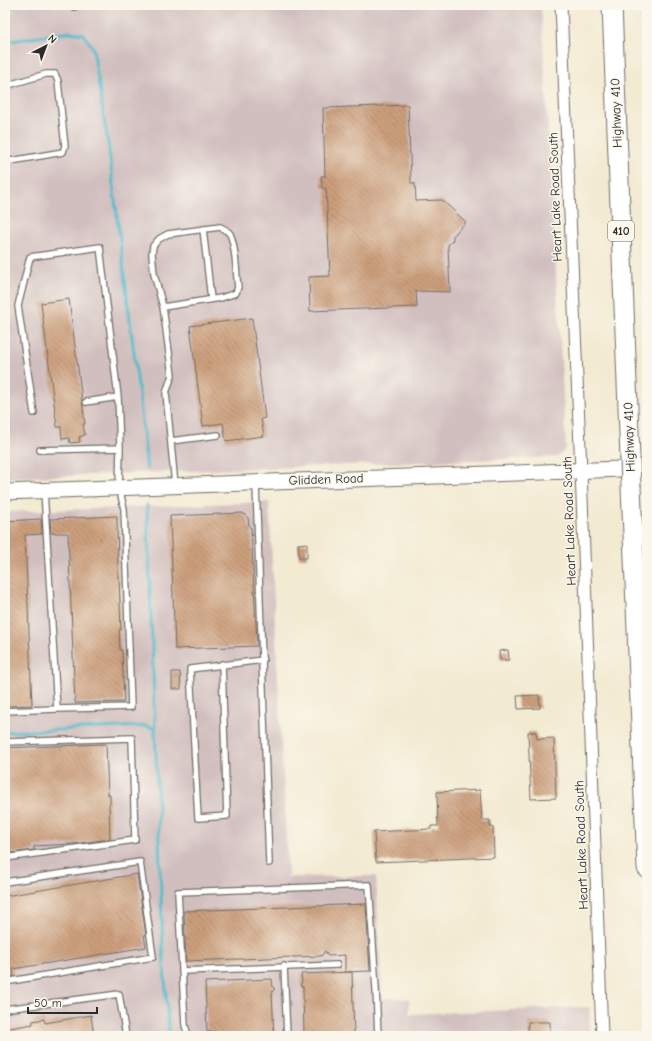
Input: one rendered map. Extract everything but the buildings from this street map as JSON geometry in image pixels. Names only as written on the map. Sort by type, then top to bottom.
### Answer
[{"type":"highway","name":"Highway 410","points":[[612,5],[647,868]]},
{"type":"street","name":"Heart Lake Road South","points":[[561,5],[581,470],[602,1036]]},
{"type":"street","name":"Glidden Road","points":[[5,492],[647,468]]},
{"type":"lane","points":[[5,86],[46,74],[55,74],[58,81],[66,146],[63,152],[5,162]]},
{"type":"lane","points":[[163,307],[236,293],[238,287],[233,243],[226,229],[220,227],[168,234],[159,239],[153,246],[152,254],[154,274],[163,307],[172,375],[166,393],[175,485]]},
{"type":"lane","points":[[203,229],[211,299]]},
{"type":"lane","points":[[5,711],[131,707],[124,509],[119,487],[120,448],[118,397],[100,248],[30,257],[18,306],[34,413]]},
{"type":"lane","points":[[86,402],[118,397]]},
{"type":"lane","points":[[171,441],[218,435]]},
{"type":"lane","points":[[40,450],[120,448]]},
{"type":"lane","points":[[256,482],[269,863]]},
{"type":"lane","points":[[44,490],[57,709]]},
{"type":"lane","points":[[222,664],[227,816],[198,818],[190,669],[222,664],[263,660]]},
{"type":"lane","points":[[5,742],[132,738],[135,840],[5,858]]},
{"type":"lane","points":[[5,882],[140,862],[154,957],[5,982]]},
{"type":"lane","points":[[188,1036],[185,1025],[178,892],[369,885],[378,1036]]},
{"type":"lane","points":[[182,971],[337,965]]},
{"type":"lane","points":[[284,966],[287,1036]]},
{"type":"lane","points":[[5,1009],[119,994],[126,1036]]},
{"type":"shaded area","points":[[5,5],[541,5],[566,449],[557,457],[5,478]]},
{"type":"shaded area","points":[[269,502],[288,877],[376,876],[382,998],[409,999],[409,1014],[590,1007],[589,1036],[5,1036],[5,512]]},
{"type":"waterway","points":[[5,42],[70,32],[83,34],[93,48],[108,143],[147,469]]},
{"type":"waterway","points":[[147,505],[163,950],[170,1036]]},
{"type":"waterway","points":[[5,732],[146,726],[155,729]]}]
